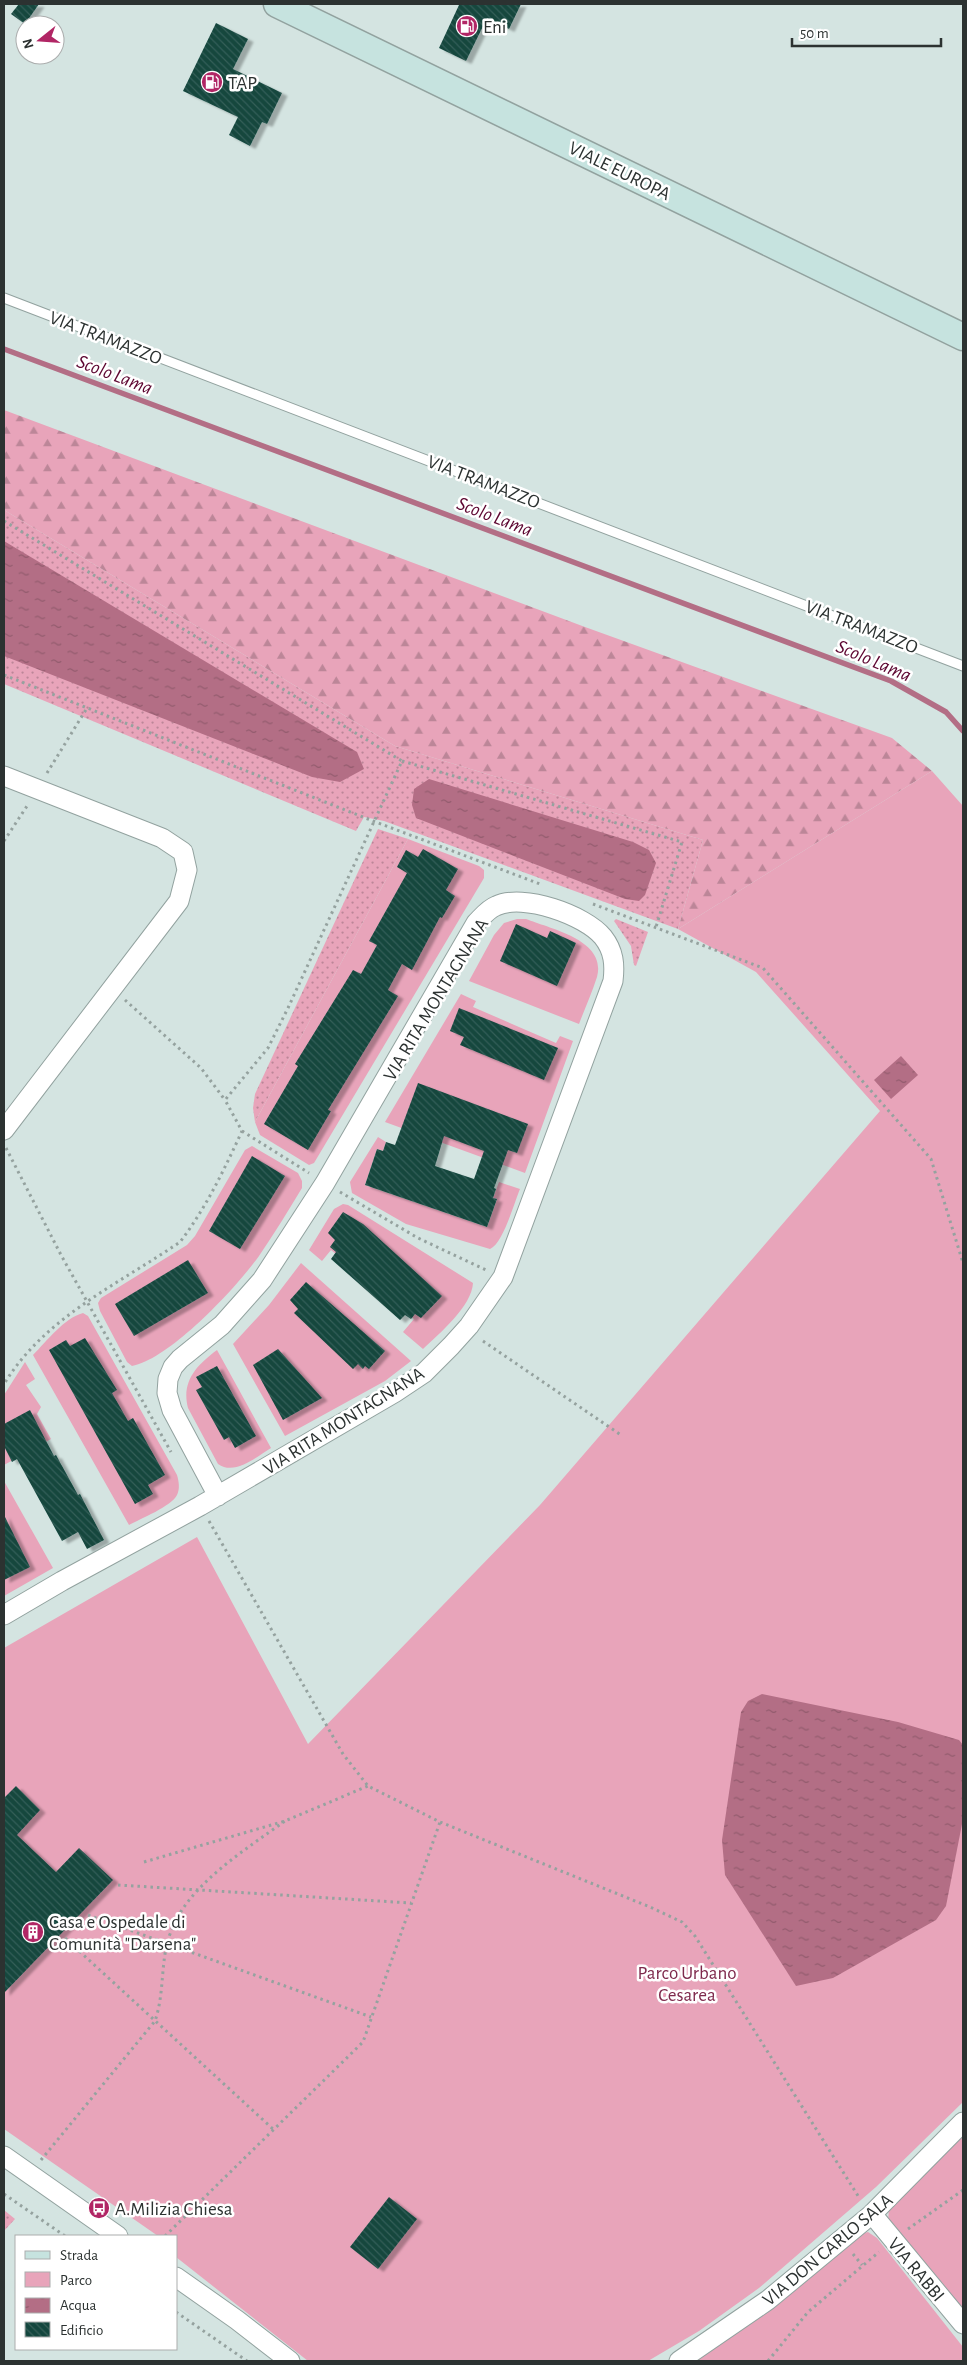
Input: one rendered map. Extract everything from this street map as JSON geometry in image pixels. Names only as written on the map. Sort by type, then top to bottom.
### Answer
[{"type":"main road","name":"VIALE EUROPA","points":[[277,4],[963,337]]},
{"type":"street","points":[[4,776],[162,838],[183,852],[187,870],[179,902],[4,1130]]},
{"type":"street","name":"VIA RITA MONTAGNANA","points":[[4,1615],[62,1580],[218,1496],[394,1393],[424,1372],[469,1326],[502,1277],[613,981],[615,963],[608,945],[596,929],[584,921],[534,902],[519,902],[497,905],[476,923],[325,1182],[262,1280],[222,1325],[180,1359],[173,1367],[168,1379],[167,1393],[172,1410],[218,1496]]},
{"type":"street","name":"VIA DON CARLO SALA","points":[[679,2361],[768,2300],[842,2240],[866,2207],[963,2122]]},
{"type":"street","points":[[4,2156],[117,2235]]},
{"type":"street","name":"VIA RABBI","points":[[866,2207],[963,2324]]},
{"type":"street","points":[[178,2278],[237,2320],[290,2361]]},
{"type":"lane","name":"VIA TRAMAZZO","points":[[4,298],[963,666]]},
{"type":"path","points":[[4,520],[402,761],[682,842],[656,927]]},
{"type":"path","points":[[4,841],[87,708]]},
{"type":"path","points":[[225,1100],[268,1048],[402,761]]},
{"type":"path","points":[[112,989],[201,1068],[225,1100],[242,1131],[312,1174]]},
{"type":"path","points":[[4,1384],[16,1364],[53,1325],[180,1242],[194,1224],[222,1174],[242,1131]]},
{"type":"path","points":[[4,1144],[87,1302],[172,1455]]},
{"type":"path","points":[[335,1189],[418,1238],[488,1271]]},
{"type":"path","points":[[483,1341],[621,1435]]},
{"type":"path","points":[[205,1514],[343,1754],[368,1786],[440,1822],[641,1903],[682,1922],[695,1936],[866,2207]]},
{"type":"path","points":[[144,1862],[285,1821],[368,1786]]},
{"type":"path","points":[[40,2160],[155,2020],[161,2002],[170,1934],[190,1898],[222,1866],[285,1821]]},
{"type":"path","points":[[166,2235],[363,2042],[440,1822]]},
{"type":"path","points":[[118,1885],[411,1904]]},
{"type":"path","points":[[88,1916],[371,2017]]},
{"type":"path","points":[[65,1938],[273,2129]]},
{"type":"path","points":[[768,2361],[808,2312],[862,2265],[963,2190]]},
{"type":"path","points":[[4,2194],[64,2235]]},
{"type":"path","points":[[842,2240],[862,2265]]},
{"type":"path","points":[[178,2313],[247,2361]]},
{"type":"green space","points":[[4,410],[585,627],[892,738],[932,771],[678,929],[703,840],[395,746],[4,510]]},
{"type":"green space","points":[[4,510],[395,746],[703,840],[678,929],[384,821],[364,817],[356,831],[4,684]]},
{"type":"green space","name":"Parco Urbano Cesarea","points":[[932,771],[963,806],[963,2102],[876,2187],[759,2288],[699,2331],[648,2361],[308,2361],[178,2259],[178,2235],[157,2235],[4,2129],[4,1648],[197,1537],[308,1744],[540,1505],[880,1111],[756,972],[678,929]]},
{"type":"green space","points":[[378,829],[408,839],[255,1122],[253,1108],[255,1094]]},
{"type":"green space","points":[[408,839],[479,866],[484,870],[484,878],[314,1163],[309,1165],[260,1135],[255,1122]]},
{"type":"green space","points":[[517,919],[526,919],[562,932],[586,945],[594,954],[598,964],[597,977],[579,1024],[469,981],[494,935],[504,923]]},
{"type":"green space","points":[[616,919],[648,932],[636,966],[634,965],[631,946],[614,921]]},
{"type":"green space","points":[[461,994],[476,1001],[473,1007],[556,1043],[560,1036],[573,1041],[525,1173],[385,1122]]},
{"type":"green space","points":[[378,1137],[386,1142],[383,1151],[377,1149],[365,1185],[487,1227],[497,1199],[493,1198],[499,1182],[520,1189],[504,1232],[495,1246],[490,1249],[406,1224],[352,1193],[350,1182]]},
{"type":"green space","points":[[252,1146],[298,1173],[302,1181],[302,1188],[259,1256],[219,1303],[183,1337],[147,1361],[132,1366],[127,1362],[100,1311],[98,1303],[101,1298],[187,1245],[195,1236],[245,1150]]},
{"type":"green space","points":[[343,1204],[348,1205],[473,1283],[467,1301],[461,1310],[446,1328],[423,1349],[403,1332],[414,1319],[331,1250],[322,1261],[309,1250],[334,1209]]},
{"type":"green space","points":[[301,1263],[411,1361],[385,1381],[285,1436],[233,1344],[269,1305]]},
{"type":"green space","points":[[83,1313],[88,1316],[177,1475],[179,1490],[174,1499],[163,1508],[129,1525],[33,1355],[63,1325]]},
{"type":"green space","points":[[217,1350],[271,1448],[238,1467],[231,1468],[218,1464],[188,1408],[186,1398],[192,1374]]},
{"type":"green space","points":[[25,1362],[35,1379],[26,1385],[41,1407],[37,1414],[51,1439],[4,1465],[4,1395]]},
{"type":"green space","points":[[4,1481],[53,1568],[4,1596]]},
{"type":"green space","points":[[963,2133],[963,2314],[888,2224],[889,2206]]},
{"type":"green space","points":[[4,2210],[15,2219],[4,2231]]},
{"type":"green space","points":[[868,2232],[877,2238],[963,2347],[963,2361],[692,2361],[731,2337],[858,2235]]},
{"type":"water","points":[[4,541],[357,752],[364,769],[340,782],[312,777],[4,656]]},
{"type":"water","points":[[429,779],[633,842],[649,850],[656,863],[645,895],[639,901],[625,899],[416,818],[412,805],[414,789]]},
{"type":"water","points":[[901,1056],[918,1075],[891,1099],[874,1080]]},
{"type":"water","points":[[762,1694],[898,1722],[959,1740],[963,1745],[963,1819],[946,1906],[936,1920],[833,1978],[796,1986],[725,1875],[722,1840],[741,1712],[748,1701]]},
{"type":"building","points":[[19,4],[39,4],[31,15],[15,15],[15,17],[11,14]]},
{"type":"building","points":[[456,4],[521,4],[509,29],[487,18],[466,61],[439,48],[459,5]]},
{"type":"building","points":[[216,23],[248,39],[233,69],[282,93],[267,124],[262,122],[250,146],[229,135],[238,117],[183,91]]},
{"type":"building","points":[[423,849],[458,869],[446,890],[455,896],[442,918],[440,917],[412,970],[402,964],[388,990],[398,996],[328,1110],[331,1111],[308,1150],[264,1124],[298,1066],[295,1064],[353,970],[361,974],[377,945],[369,941],[407,873],[397,867],[406,850],[418,857]]},
{"type":"building","points":[[516,924],[547,938],[550,931],[576,943],[557,986],[500,961]]},
{"type":"building","points":[[459,1008],[558,1048],[544,1080],[460,1045],[464,1037],[450,1031]]},
{"type":"building","points":[[418,1083],[528,1124],[517,1153],[508,1150],[494,1188],[496,1189],[493,1198],[497,1199],[487,1227],[365,1185],[377,1149],[383,1151],[386,1142],[395,1145]],"holes":[[[444,1136],[484,1151],[474,1179],[435,1166]]]},
{"type":"building","points":[[252,1156],[285,1176],[240,1249],[209,1231]]},
{"type":"building","points":[[343,1212],[363,1224],[442,1296],[421,1318],[415,1314],[411,1319],[405,1315],[400,1320],[331,1259],[336,1252],[330,1247],[335,1240],[328,1233]]},
{"type":"building","points":[[188,1260],[208,1293],[134,1336],[115,1304]]},
{"type":"building","points":[[306,1282],[385,1351],[369,1369],[365,1366],[363,1369],[358,1364],[353,1369],[294,1313],[298,1309],[290,1300]]},
{"type":"building","points":[[85,1338],[117,1390],[112,1393],[128,1421],[133,1418],[165,1475],[148,1485],[153,1494],[135,1504],[49,1350],[66,1340],[70,1346]]},
{"type":"building","points":[[278,1349],[322,1398],[283,1420],[253,1365]]},
{"type":"building","points":[[217,1366],[256,1436],[235,1448],[229,1437],[224,1440],[196,1390],[202,1387],[196,1377]]},
{"type":"building","points":[[30,1410],[54,1456],[56,1455],[78,1495],[80,1494],[104,1540],[87,1549],[78,1532],[62,1541],[17,1459],[12,1462],[4,1446],[4,1424]]},
{"type":"building","points":[[4,1515],[30,1567],[4,1580]]},
{"type":"building","name":"Casa e Ospedale di Comunità \"Darsena\"","points":[[16,1786],[40,1810],[17,1835],[56,1872],[79,1848],[113,1880],[4,1993],[4,1798]]},
{"type":"building","points":[[389,2197],[417,2219],[378,2269],[350,2247]]},
{"type":"waterway","name":"Scolo Lama","points":[[4,349],[891,681],[946,712],[963,731]]},
{"type":"place","name":"Eni","points":[[467,26]]},
{"type":"place","name":"TAP","points":[[212,82]]},
{"type":"place","name":"Casa e Ospedale di Comunità \"Darsena\"","points":[[33,1932]]},
{"type":"place","name":"A.Milizia Chiesa","points":[[99,2208]]}]
